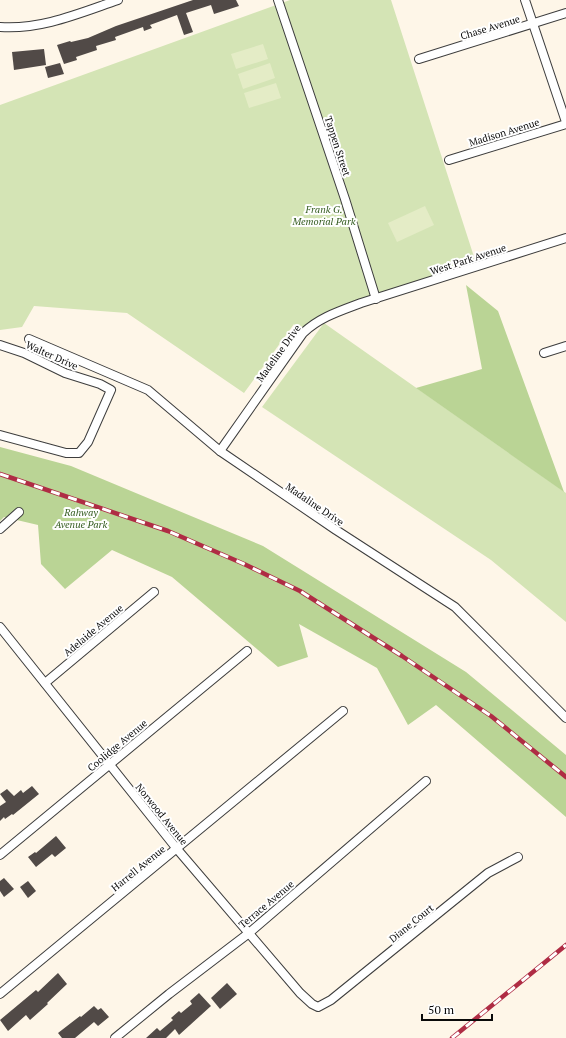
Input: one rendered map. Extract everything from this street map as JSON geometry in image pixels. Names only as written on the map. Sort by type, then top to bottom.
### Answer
[{"type":"street","points":[[0,27],[9,28],[43,24],[118,0]]},
{"type":"street","name":"Tappen Street","points":[[278,0],[345,199],[376,299]]},
{"type":"street","points":[[525,0],[566,123]]},
{"type":"street","name":"Chase Avenue","points":[[419,59],[566,13]]},
{"type":"street","name":"Madison Avenue","points":[[449,160],[566,123]]},
{"type":"street","name":"West Park Avenue","points":[[376,299],[566,238]]},
{"type":"street","name":"Madeline Drive","points":[[220,451],[303,333],[314,323],[328,315],[376,299]]},
{"type":"street","name":"Madaline Drive","points":[[29,339],[148,390],[220,451],[336,530],[455,607],[566,718]]},
{"type":"street","name":"Walter Drive","points":[[0,345],[24,353],[65,373],[100,384],[111,390],[88,442],[79,453],[66,453],[0,435]]},
{"type":"street","points":[[544,353],[566,346]]},
{"type":"street","points":[[0,529],[19,512]]},
{"type":"street","name":"Adelaide Avenue","points":[[45,683],[154,592]]},
{"type":"street","name":"Norwood Avenue","points":[[0,627],[177,849],[300,993],[312,1004],[318,1007]]},
{"type":"street","name":"Coolidge Avenue","points":[[0,856],[247,651]]},
{"type":"street","name":"Harrell Avenue","points":[[0,994],[343,711]]},
{"type":"street","name":"Terrace Avenue","points":[[115,1038],[168,994],[248,933],[426,781]]},
{"type":"street","name":"Diane Court","points":[[318,1007],[331,1000],[488,873],[518,856]]},
{"type":"green space","name":"Frank G. Memorial Park","points":[[290,0],[391,0],[476,263],[361,303],[303,333],[294,324],[244,393],[127,313],[34,306],[22,327],[0,330],[0,105]]},
{"type":"green space","points":[[263,44],[268,59],[236,69],[231,54]]},
{"type":"green space","points":[[270,63],[275,78],[243,89],[238,74]]},
{"type":"green space","points":[[276,83],[281,98],[249,108],[244,93]]},
{"type":"green space","points":[[425,206],[434,225],[397,242],[388,223]]},
{"type":"green space","points":[[466,285],[498,311],[564,492],[416,388],[482,369]]},
{"type":"green space","points":[[324,323],[566,493],[566,622],[491,560],[262,407]]},
{"type":"green space","name":"Rahway Avenue Park","points":[[0,447],[71,466],[263,546],[466,672],[566,755],[566,817],[436,705],[408,725],[377,668],[299,624],[308,657],[278,667],[172,577],[112,550],[65,589],[41,564],[38,525],[4,517],[0,521]]},
{"type":"building","points":[[193,0],[236,0],[239,6],[214,14],[211,5],[186,13],[193,32],[184,35],[177,15],[150,25],[152,28],[144,31],[143,27],[115,37],[116,40],[96,46],[97,50],[76,57],[77,60],[64,64],[57,45],[88,38],[116,26]]},
{"type":"building","points":[[44,49],[46,65],[14,70],[12,52]]},
{"type":"building","points":[[60,63],[64,74],[48,78],[45,67]]},
{"type":"building","points":[[32,786],[39,794],[13,815],[12,814],[5,819],[4,817],[0,821],[0,806],[6,802],[0,794],[7,789],[14,796],[21,790],[23,793]]},
{"type":"building","points":[[56,836],[66,848],[55,857],[52,854],[36,867],[28,857],[35,852],[36,853]]},
{"type":"building","points":[[4,878],[14,889],[4,897],[0,891],[0,881]]},
{"type":"building","points":[[28,881],[36,891],[28,898],[20,887]]},
{"type":"building","points":[[58,973],[67,984],[30,1020],[26,1015],[8,1031],[0,1020],[36,990],[38,992]]},
{"type":"building","points":[[227,983],[237,994],[220,1009],[211,998]]},
{"type":"building","points":[[199,993],[211,1006],[179,1035],[175,1029],[166,1038],[146,1038],[157,1028],[160,1031],[173,1020],[171,1018],[179,1011],[181,1013],[192,1004],[190,1001]]},
{"type":"building","points":[[94,1006],[98,1010],[101,1008],[109,1017],[98,1026],[94,1022],[75,1038],[62,1038],[58,1033]]},
{"type":"railway","points":[[0,474],[168,531],[244,564],[300,591],[402,656],[491,716],[566,777]]},
{"type":"railway","points":[[452,1038],[566,945]]}]
